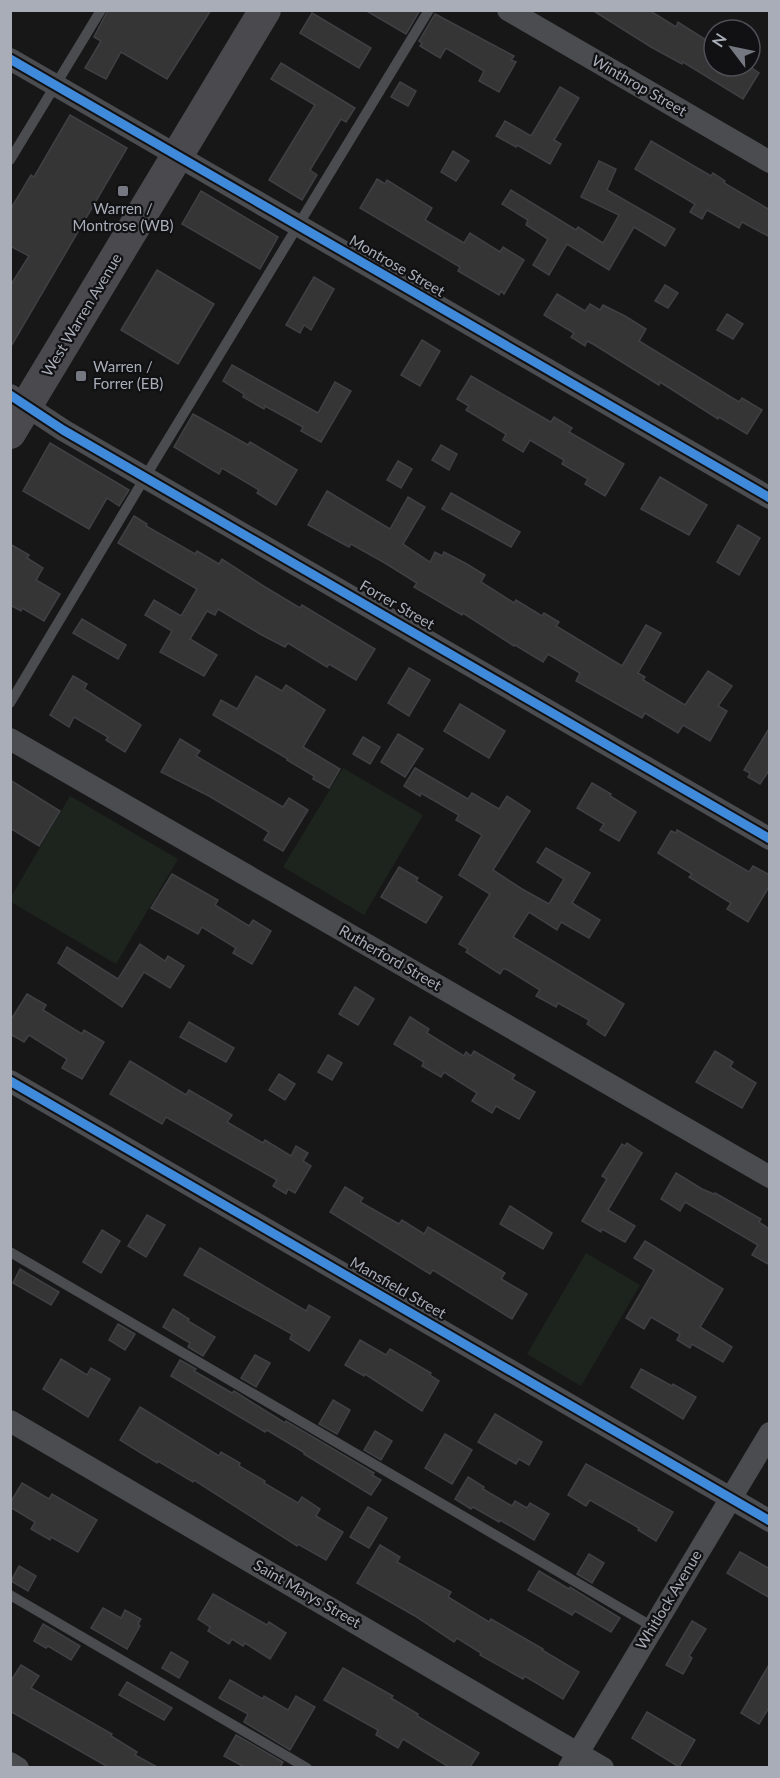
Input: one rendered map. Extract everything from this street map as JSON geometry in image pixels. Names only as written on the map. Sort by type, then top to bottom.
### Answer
[{"type":"main road","name":"West Warren Avenue","points":[[10,433],[19,400],[178,156],[265,10]]},
{"type":"street","name":"Winthrop Street","points":[[508,10],[770,162]]},
{"type":"street","name":"Montrose Street","points":[[10,59],[770,498]]},
{"type":"street","name":"Forrer Street","points":[[19,400],[58,427],[770,839]]},
{"type":"street","name":"Rutherford Street","points":[[10,739],[770,1178]]},
{"type":"street","name":"Mansfield Street","points":[[10,1081],[770,1521]]},
{"type":"street","name":"Saint Marys Street","points":[[10,1421],[573,1760],[603,1767]]},
{"type":"street","name":"Whitlock Avenue","points":[[573,1760],[770,1433]]},
{"type":"street","points":[[10,1763],[18,1767]]},
{"type":"lane","points":[[10,160],[101,10]]},
{"type":"lane","points":[[10,703],[429,10]]},
{"type":"lane","points":[[10,1252],[653,1627]]},
{"type":"lane","points":[[10,1595],[307,1767]]},
{"type":"shaded area","points":[[343,768],[423,815],[364,915],[283,867]]},
{"type":"shaded area","points":[[70,796],[178,859],[116,964],[11,902],[11,897]]},
{"type":"shaded area","points":[[586,1253],[640,1285],[581,1386],[527,1354]]},
{"type":"building","points":[[108,10],[211,10],[167,79],[121,52],[106,79],[85,68],[101,41],[94,37]]},
{"type":"building","points":[[365,10],[420,10],[406,34]]},
{"type":"building","points":[[592,10],[649,10],[676,27],[678,22],[702,37],[702,74],[651,47]]},
{"type":"building","points":[[312,13],[371,48],[359,68],[300,33]]},
{"type":"building","points":[[435,14],[514,56],[511,60],[516,62],[499,92],[479,81],[484,71],[446,48],[440,58],[420,46],[422,43],[419,41]]},
{"type":"building","points":[[281,63],[355,108],[346,122],[341,119],[310,170],[317,175],[302,200],[269,180],[315,105],[271,79]]},
{"type":"building","points":[[709,78],[756,78],[743,99]]},
{"type":"building","points":[[400,82],[416,91],[408,106],[391,97]]},
{"type":"building","points":[[560,87],[579,98],[554,140],[561,144],[550,164],[496,136],[505,121],[531,136]]},
{"type":"building","points":[[70,115],[127,148],[10,348],[10,286],[29,256],[10,246],[10,210],[31,175],[34,177]]},
{"type":"building","points":[[651,141],[711,176],[713,173],[725,181],[724,183],[770,210],[770,237],[742,222],[739,228],[707,210],[702,219],[690,212],[695,204],[635,169]]},
{"type":"building","points":[[453,151],[469,161],[456,181],[441,172]]},
{"type":"building","points":[[599,161],[616,169],[607,190],[675,229],[665,246],[634,227],[609,270],[567,244],[549,275],[533,265],[548,239],[526,225],[528,220],[502,204],[511,190],[576,230],[578,227],[603,243],[619,215],[581,197]]},
{"type":"building","points":[[377,179],[385,184],[387,180],[432,208],[425,220],[464,243],[470,233],[500,252],[503,247],[524,260],[504,294],[501,291],[499,295],[458,271],[460,267],[360,208]]},
{"type":"building","points":[[201,191],[278,237],[260,269],[182,224]]},
{"type":"building","points":[[157,270],[214,304],[178,364],[121,330]]},
{"type":"building","points":[[314,277],[334,289],[311,330],[304,325],[300,333],[286,325]]},
{"type":"building","points":[[665,285],[678,293],[668,308],[655,301]]},
{"type":"building","points":[[557,294],[585,311],[590,304],[600,310],[603,305],[625,316],[646,329],[639,341],[739,402],[742,398],[762,410],[747,434],[719,417],[718,419],[660,382],[659,385],[593,344],[587,341],[585,346],[571,337],[574,333],[544,315]]},
{"type":"building","points":[[727,314],[743,324],[733,339],[717,330]]},
{"type":"building","points":[[422,340],[440,351],[420,386],[401,375]]},
{"type":"building","points":[[232,365],[318,413],[335,382],[351,391],[321,442],[301,431],[303,427],[243,397],[244,394],[223,381]]},
{"type":"building","points":[[471,376],[551,422],[554,417],[572,428],[569,432],[624,464],[605,496],[585,484],[588,479],[562,464],[564,460],[530,440],[523,452],[503,440],[506,434],[466,410],[469,406],[457,399]]},
{"type":"building","points":[[193,414],[248,445],[250,442],[297,470],[276,505],[257,493],[259,490],[222,468],[219,474],[174,447]]},
{"type":"building","points":[[50,443],[129,490],[119,506],[107,498],[89,529],[23,491]]},
{"type":"building","points":[[441,445],[457,454],[449,470],[432,460]]},
{"type":"building","points":[[398,461],[412,469],[401,488],[387,480]]},
{"type":"building","points":[[660,477],[707,505],[689,535],[641,509]]},
{"type":"building","points":[[327,491],[390,529],[408,497],[425,507],[403,544],[430,562],[435,552],[442,556],[444,552],[465,563],[485,575],[481,582],[514,603],[516,600],[542,616],[544,613],[559,622],[556,626],[622,666],[646,625],[661,633],[638,673],[645,677],[643,680],[685,705],[708,671],[732,686],[718,706],[727,711],[710,741],[683,725],[678,733],[645,713],[642,718],[576,681],[580,673],[548,654],[543,662],[463,613],[462,615],[414,587],[417,583],[385,563],[351,544],[349,547],[308,525]]},
{"type":"building","points":[[451,493],[520,532],[511,547],[442,509]]},
{"type":"building","points":[[134,516],[147,524],[146,526],[195,554],[197,551],[219,564],[222,559],[300,608],[302,605],[375,649],[356,680],[329,664],[327,667],[288,643],[285,647],[218,609],[215,615],[207,611],[190,639],[217,655],[204,676],[160,652],[172,631],[145,615],[154,600],[181,616],[197,589],[118,543]]},
{"type":"building","points":[[738,525],[760,538],[739,575],[717,562]]},
{"type":"building","points":[[10,544],[29,555],[27,558],[43,568],[36,580],[60,594],[44,621],[22,608],[21,611],[10,605]]},
{"type":"building","points":[[82,619],[126,645],[118,659],[73,633]]},
{"type":"building","points":[[409,668],[430,680],[409,716],[388,703]]},
{"type":"building","points":[[73,676],[87,684],[84,689],[141,725],[125,752],[106,740],[108,737],[74,717],[69,727],[50,715]]},
{"type":"building","points":[[256,676],[282,691],[286,685],[325,710],[303,747],[340,769],[329,788],[313,779],[314,776],[288,759],[213,715],[221,700],[237,709]]},
{"type":"building","points":[[460,704],[505,731],[489,758],[444,731]]},
{"type":"building","points":[[770,727],[770,769],[760,784],[748,777],[750,773],[744,770]]},
{"type":"building","points":[[398,734],[423,749],[405,777],[381,762]]},
{"type":"building","points":[[363,737],[380,747],[370,764],[353,754]]},
{"type":"building","points":[[180,739],[200,751],[196,756],[283,807],[289,798],[308,810],[283,851],[264,840],[269,832],[209,796],[161,772]]},
{"type":"building","points":[[415,768],[468,799],[472,793],[499,809],[507,796],[530,811],[493,870],[522,889],[549,904],[564,879],[537,862],[546,848],[590,873],[572,903],[600,920],[589,938],[561,922],[557,930],[529,912],[513,937],[624,1004],[605,1036],[587,1024],[589,1020],[558,1003],[556,1007],[536,996],[540,990],[506,969],[503,969],[500,974],[466,952],[468,949],[459,944],[490,894],[459,875],[482,835],[456,820],[459,815],[404,786]]},
{"type":"building","points":[[10,780],[60,811],[39,846],[10,828]]},
{"type":"building","points":[[592,783],[636,812],[619,841],[600,830],[604,824],[577,808]]},
{"type":"building","points":[[677,830],[749,872],[753,866],[770,875],[770,885],[748,922],[727,909],[731,903],[689,877],[692,874],[658,853],[671,831],[676,833]]},
{"type":"building","points":[[399,867],[418,878],[416,881],[442,897],[426,923],[381,897]]},
{"type":"building","points":[[172,874],[218,900],[215,905],[249,926],[253,920],[271,931],[252,964],[233,953],[236,948],[202,927],[198,934],[151,908]]},
{"type":"building","points":[[140,944],[165,961],[168,956],[184,966],[170,988],[144,972],[122,1007],[58,963],[67,947],[118,979]]},
{"type":"building","points":[[355,987],[374,999],[358,1025],[339,1014]]},
{"type":"building","points":[[27,994],[46,1005],[43,1010],[82,1034],[84,1030],[104,1042],[82,1079],[62,1068],[67,1059],[29,1035],[24,1042],[10,1034],[10,1021]]},
{"type":"building","points":[[410,1017],[429,1029],[427,1033],[464,1056],[466,1052],[471,1056],[474,1051],[515,1075],[512,1079],[535,1092],[519,1119],[496,1106],[492,1113],[472,1101],[477,1093],[444,1072],[441,1077],[422,1066],[424,1062],[394,1044]]},
{"type":"building","points":[[189,1022],[234,1048],[226,1062],[180,1037]]},
{"type":"building","points":[[715,1051],[733,1062],[730,1067],[756,1083],[742,1108],[696,1082]]},
{"type":"building","points":[[328,1055],[342,1063],[332,1080],[318,1072]]},
{"type":"building","points":[[130,1061],[186,1095],[189,1090],[232,1115],[227,1122],[263,1143],[265,1140],[291,1156],[296,1146],[308,1153],[303,1161],[311,1166],[295,1193],[288,1189],[286,1194],[273,1186],[277,1180],[166,1117],[162,1124],[110,1094]]},
{"type":"building","points":[[279,1074],[295,1084],[285,1100],[269,1090]]},
{"type":"building","points":[[627,1143],[642,1153],[608,1210],[635,1226],[625,1242],[582,1221],[607,1179],[602,1176],[622,1144],[625,1146]]},
{"type":"building","points":[[676,1173],[761,1219],[759,1222],[768,1228],[770,1225],[770,1265],[752,1255],[758,1245],[685,1202],[680,1211],[661,1199]]},
{"type":"building","points":[[345,1187],[363,1198],[360,1202],[399,1224],[402,1220],[424,1234],[428,1227],[505,1273],[501,1279],[527,1294],[512,1319],[433,1270],[430,1274],[330,1212]]},
{"type":"building","points":[[510,1206],[552,1233],[543,1249],[500,1224]]},
{"type":"building","points":[[147,1215],[165,1225],[146,1257],[128,1246]]},
{"type":"building","points":[[102,1230],[120,1241],[101,1273],[83,1262]]},
{"type":"building","points":[[645,1241],[723,1289],[700,1327],[732,1347],[723,1362],[692,1344],[690,1348],[677,1340],[680,1334],[651,1317],[644,1329],[626,1318],[654,1270],[634,1258]]},
{"type":"building","points":[[200,1248],[306,1311],[309,1305],[330,1317],[309,1351],[290,1339],[292,1334],[184,1275]]},
{"type":"building","points":[[20,1269],[59,1292],[51,1305],[13,1283]]},
{"type":"building","points":[[173,1309],[215,1337],[203,1356],[188,1347],[190,1343],[163,1327]]},
{"type":"building","points":[[118,1324],[135,1334],[125,1350],[109,1340]]},
{"type":"building","points":[[360,1340],[386,1355],[390,1349],[431,1373],[430,1375],[439,1381],[422,1411],[365,1374],[364,1376],[345,1365]]},
{"type":"building","points":[[255,1355],[270,1363],[256,1387],[241,1378]]},
{"type":"building","points":[[61,1359],[87,1375],[91,1368],[110,1379],[88,1417],[43,1389]]},
{"type":"building","points":[[180,1360],[196,1369],[194,1371],[232,1393],[234,1391],[285,1423],[286,1421],[374,1473],[372,1475],[381,1480],[371,1495],[267,1430],[265,1432],[171,1376]]},
{"type":"building","points":[[641,1369],[696,1397],[683,1419],[631,1387]]},
{"type":"building","points":[[333,1400],[350,1410],[337,1434],[319,1424]]},
{"type":"building","points":[[140,1407],[219,1456],[221,1452],[240,1463],[239,1466],[298,1503],[302,1497],[320,1509],[316,1516],[343,1532],[326,1560],[298,1544],[297,1546],[194,1480],[193,1482],[158,1461],[157,1463],[120,1440]]},
{"type":"building","points":[[495,1414],[542,1442],[529,1465],[519,1459],[516,1464],[478,1442]]},
{"type":"building","points":[[375,1431],[392,1441],[381,1460],[364,1450]]},
{"type":"building","points":[[445,1434],[472,1450],[452,1484],[425,1468]]},
{"type":"building","points":[[586,1464],[673,1512],[656,1541],[638,1530],[639,1528],[590,1500],[586,1506],[568,1495]]},
{"type":"building","points":[[468,1477],[512,1506],[515,1501],[527,1508],[530,1503],[549,1514],[534,1540],[500,1520],[499,1522],[473,1507],[471,1509],[455,1499]]},
{"type":"building","points":[[22,1483],[49,1499],[52,1494],[97,1520],[78,1552],[31,1529],[35,1522],[10,1507]]},
{"type":"building","points":[[368,1507],[387,1518],[369,1548],[350,1537]]},
{"type":"building","points":[[380,1545],[400,1557],[397,1562],[451,1592],[448,1597],[489,1622],[491,1619],[579,1672],[563,1699],[525,1676],[523,1679],[480,1655],[481,1653],[457,1638],[454,1642],[415,1616],[357,1583]]},
{"type":"building","points":[[740,1552],[770,1569],[770,1598],[727,1573]]},
{"type":"building","points":[[589,1554],[604,1563],[592,1583],[577,1574]]},
{"type":"building","points":[[19,1566],[36,1576],[28,1591],[11,1581]]},
{"type":"building","points":[[539,1571],[620,1618],[611,1632],[575,1611],[572,1615],[528,1590]]},
{"type":"building","points":[[213,1594],[267,1625],[269,1622],[286,1633],[270,1659],[245,1643],[243,1646],[232,1639],[229,1644],[208,1631],[210,1627],[198,1619]]},
{"type":"building","points":[[103,1608],[121,1618],[125,1610],[141,1619],[138,1624],[140,1626],[127,1649],[91,1628]]},
{"type":"building","points":[[692,1621],[706,1629],[689,1656],[692,1658],[683,1674],[666,1665]]},
{"type":"building","points":[[43,1624],[80,1646],[71,1660],[48,1646],[46,1648],[34,1641]]},
{"type":"building","points":[[171,1652],[188,1662],[179,1678],[162,1668]]},
{"type":"building","points":[[770,1663],[770,1706],[759,1724],[741,1713]]},
{"type":"building","points":[[21,1665],[39,1676],[31,1688],[112,1734],[111,1736],[137,1752],[135,1755],[157,1767],[108,1767],[10,1711],[10,1682]]},
{"type":"building","points":[[343,1668],[393,1696],[391,1698],[418,1714],[417,1716],[479,1753],[470,1767],[449,1767],[403,1739],[398,1748],[376,1735],[378,1730],[324,1700]]},
{"type":"building","points":[[230,1680],[288,1710],[296,1696],[315,1707],[290,1750],[244,1722],[248,1714],[219,1698]]},
{"type":"building","points":[[127,1682],[172,1708],[164,1720],[119,1695]]},
{"type":"building","points":[[647,1712],[695,1740],[679,1767],[632,1738]]},
{"type":"building","points":[[236,1735],[283,1762],[280,1767],[244,1767],[224,1756]]},
{"type":"cycle path","points":[[10,59],[770,498]]},
{"type":"cycle path","points":[[10,395],[63,430],[770,839]]},
{"type":"cycle path","points":[[10,1081],[770,1521]]},
{"type":"place","name":"Warren / Montrose (WB)","points":[[123,191]]},
{"type":"place","name":"Warren / Forrer (EB)","points":[[81,376]]}]
